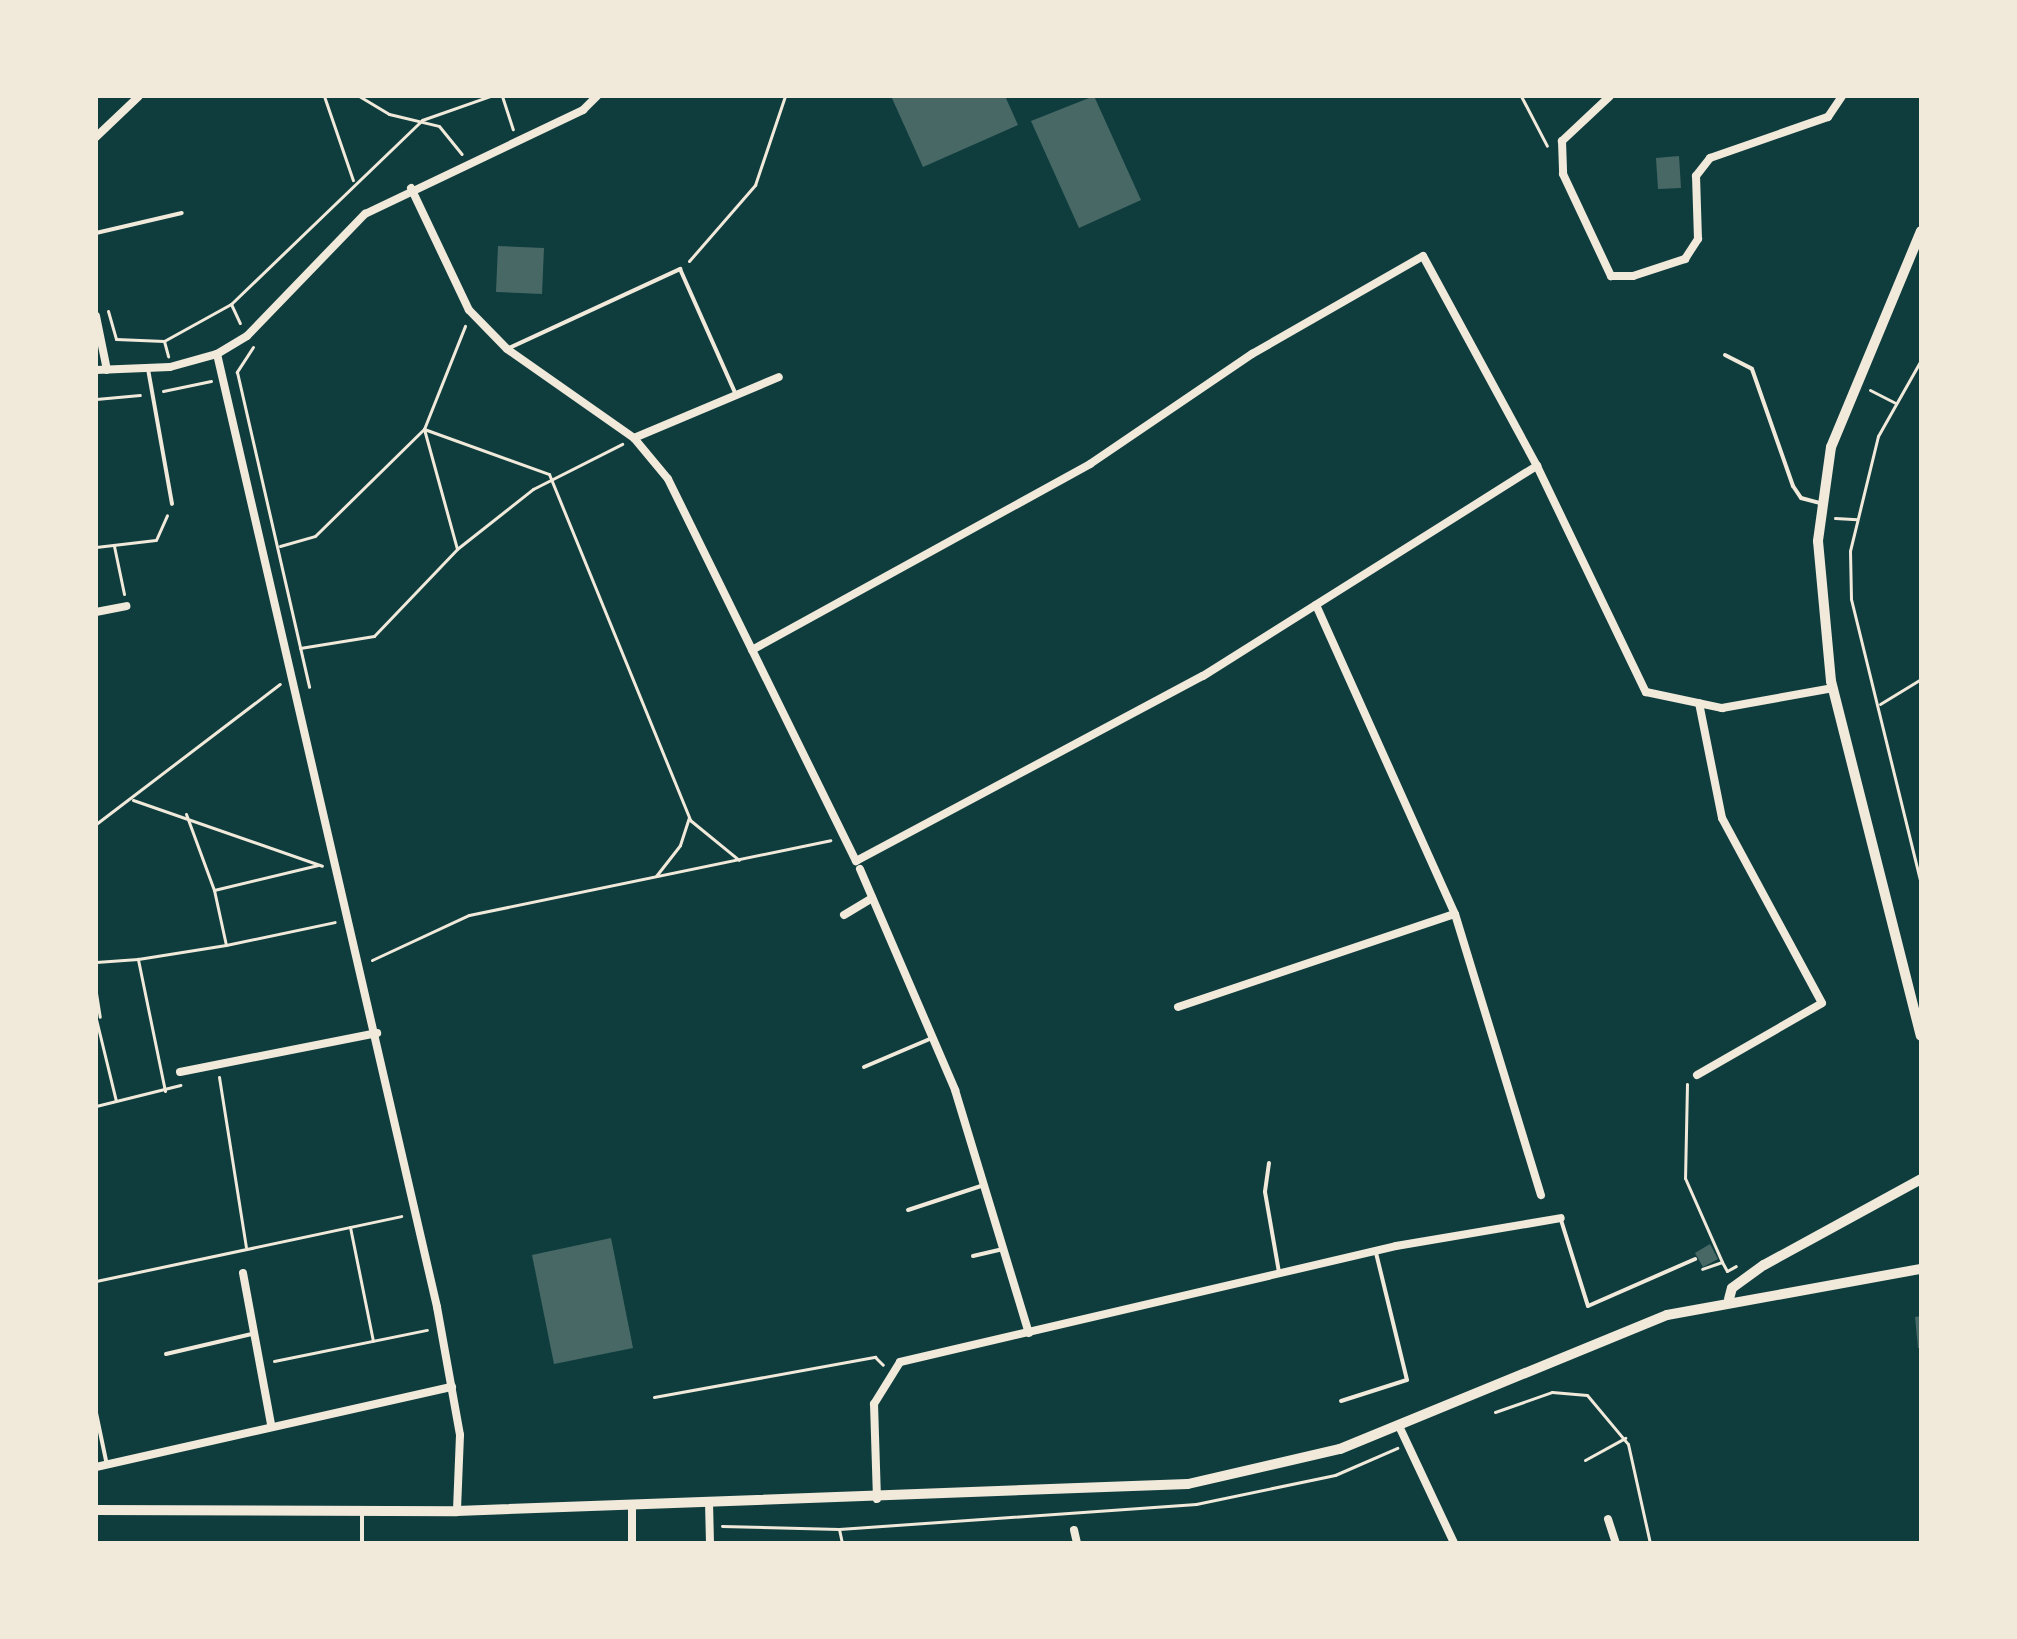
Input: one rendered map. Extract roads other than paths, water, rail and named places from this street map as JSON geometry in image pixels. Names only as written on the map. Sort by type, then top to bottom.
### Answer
[{"type":"street","points":[[96,137],[139,96]]},
{"type":"street","points":[[96,370],[170,367],[217,354],[247,336],[365,214],[411,188],[516,140],[597,96]]},
{"type":"street","points":[[1610,96],[1562,141],[1563,174],[1611,276],[1657,270],[1685,259],[1698,239],[1696,176],[1710,158],[1828,117],[1842,96]]},
{"type":"street","points":[[411,188],[474,315],[507,349],[634,438],[668,479],[858,865],[932,1038],[987,1184],[1029,1333]]},
{"type":"street","points":[[1921,231],[1856,382],[1820,503],[1819,517],[1833,688],[1921,1036]]},
{"type":"street","points":[[752,650],[1090,464],[1252,354],[1423,256],[1537,466],[1646,692],[1722,708],[1833,688]]},
{"type":"street","points":[[96,314],[107,370]]},
{"type":"street","points":[[217,354],[264,550],[288,673],[352,918],[417,1213],[460,1435],[457,1511]]},
{"type":"street","points":[[634,438],[779,377]]},
{"type":"street","points":[[858,865],[1203,676],[1537,466]]},
{"type":"street","points":[[1316,605],[1455,914],[1541,1195]]},
{"type":"street","points":[[96,612],[126,606]]},
{"type":"street","points":[[1697,1075],[1822,1003],[1722,818],[1699,703]]},
{"type":"street","points":[[844,915],[872,898]]},
{"type":"street","points":[[1178,1007],[1455,914]]},
{"type":"street","points":[[180,1072],[377,1033]]},
{"type":"street","points":[[1729,1299],[1732,1288],[1764,1265],[1921,1179]]},
{"type":"street","points":[[877,1500],[874,1404],[890,1371],[900,1362],[1375,1250],[1561,1218]]},
{"type":"street","points":[[96,1510],[457,1511],[632,1504],[877,1500],[1188,1484],[1296,1464],[1399,1426],[1572,1350],[1729,1299],[1921,1269]]},
{"type":"street","points":[[243,1273],[271,1424]]},
{"type":"street","points":[[96,1467],[108,1468],[271,1424],[452,1387]]},
{"type":"street","points":[[1399,1426],[1454,1543]]},
{"type":"street","points":[[709,1502],[710,1543]]},
{"type":"street","points":[[632,1504],[632,1543]]},
{"type":"street","points":[[1608,1519],[1616,1543]]},
{"type":"street","points":[[1074,1530],[1077,1543]]},
{"type":"lane","points":[[96,233],[182,213]]},
{"type":"lane","points":[[507,349],[680,269],[736,395]]},
{"type":"lane","points":[[1725,355],[1752,369],[1793,486],[1801,498],[1820,503]]},
{"type":"lane","points":[[148,368],[172,504]]},
{"type":"lane","points":[[864,1067],[932,1038]]},
{"type":"lane","points":[[1269,1163],[1265,1192],[1279,1272]]},
{"type":"lane","points":[[908,1210],[987,1184]]},
{"type":"lane","points":[[1561,1218],[1588,1306],[1695,1259]]},
{"type":"lane","points":[[973,1256],[1006,1249]]},
{"type":"lane","points":[[1341,1401],[1407,1380],[1375,1250]]},
{"type":"lane","points":[[166,1354],[252,1334]]},
{"type":"lane","points":[[96,1413],[108,1468]]},
{"type":"lane","points":[[362,1513],[362,1543]]}]
